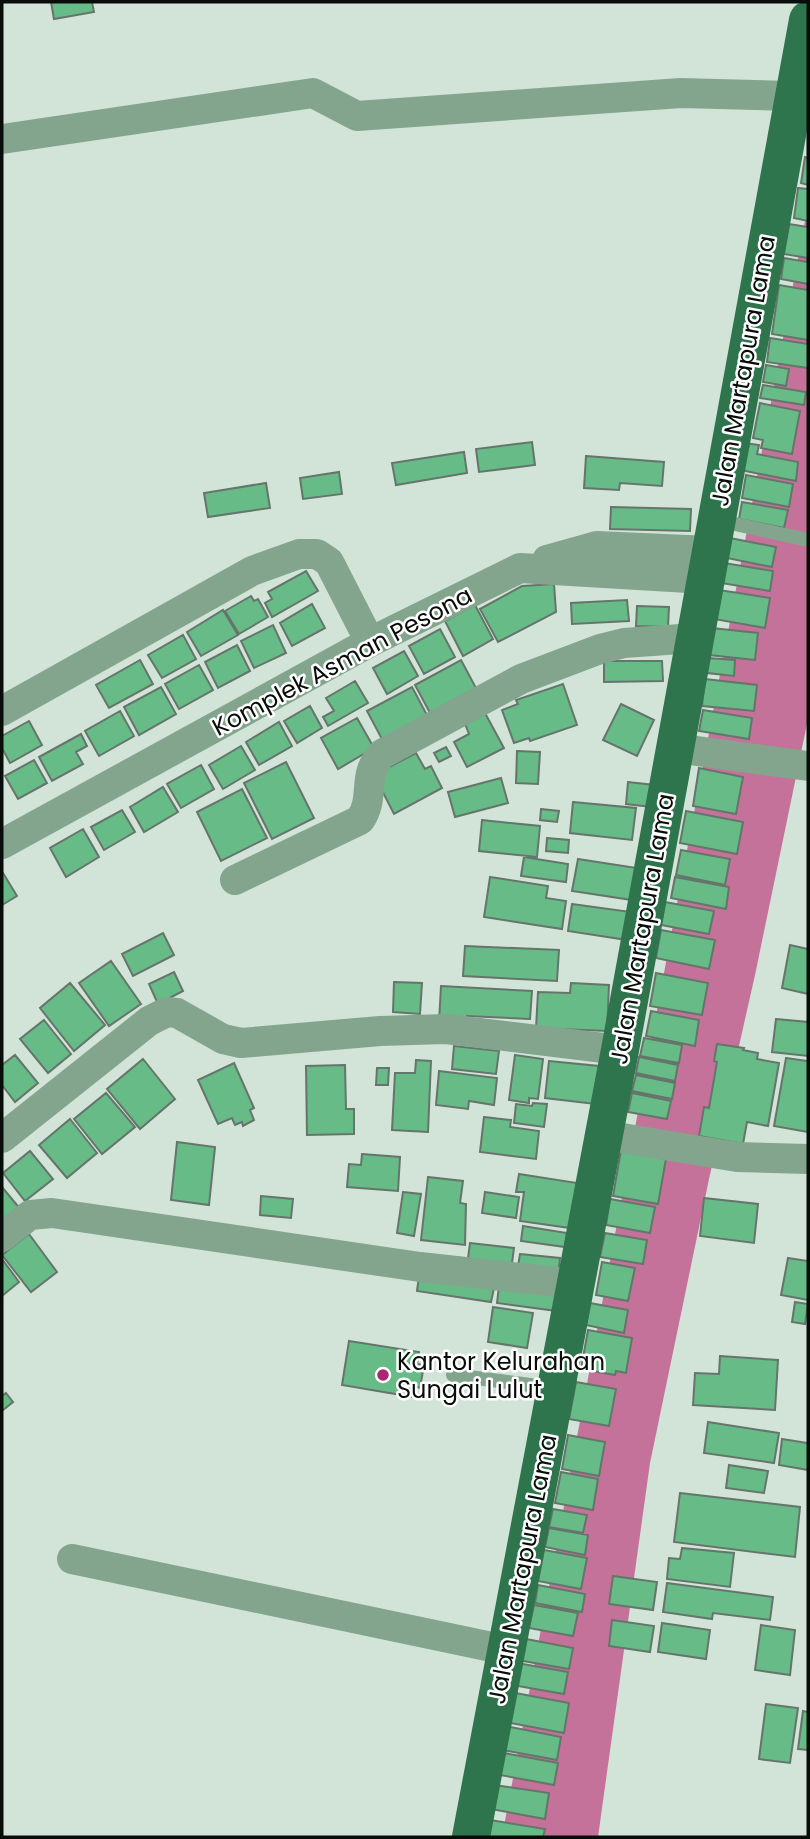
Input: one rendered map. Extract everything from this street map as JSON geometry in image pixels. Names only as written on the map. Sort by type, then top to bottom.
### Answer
[{"type":"main road","name":"Jalan Martapura Lama","points":[[471,1837],[575,1284],[614,1136],[620,1050],[683,749],[695,638],[717,544],[794,96],[808,29]]},
{"type":"street","points":[[2,139],[313,93],[357,116],[681,93],[794,96]]},
{"type":"street","name":"Komplek Asman Pesona","points":[[2,844],[370,642],[520,568],[717,544]]},
{"type":"street","points":[[2,711],[252,571],[299,554],[317,554],[330,562],[370,642]]},
{"type":"street","points":[[235,880],[360,820],[369,804],[369,774],[374,762],[382,754],[471,704],[521,679],[600,649],[624,643],[695,638]]},
{"type":"street","points":[[683,749],[808,766]]},
{"type":"street","points":[[2,1138],[149,1021],[167,1012],[185,1016],[223,1039],[241,1043],[380,1031],[446,1029],[620,1050]]},
{"type":"street","points":[[614,1136],[737,1157],[808,1160]]},
{"type":"street","points":[[2,1237],[30,1215],[52,1213],[394,1263],[575,1284]]},
{"type":"street","points":[[72,1559],[506,1650]]},
{"type":"lane","points":[[717,544],[808,540]]},
{"type":"lane","points":[[453,1375],[556,1388]]},
{"type":"shaded area","points":[[808,205],[808,719],[650,1463],[598,1837],[502,1837]]},
{"type":"building","points":[[51,2],[92,2],[94,12],[54,19]]},
{"type":"building","points":[[805,157],[808,158],[808,185],[801,183]]},
{"type":"building","points":[[798,188],[808,189],[808,221],[794,218]]},
{"type":"building","points":[[789,224],[808,227],[808,258],[784,254]]},
{"type":"building","points":[[784,258],[808,262],[808,284],[781,279]]},
{"type":"building","points":[[779,285],[808,290],[808,340],[772,334]]},
{"type":"building","points":[[770,338],[808,344],[808,368],[767,362]]},
{"type":"building","points":[[766,365],[789,369],[786,386],[763,382]]},
{"type":"building","points":[[763,385],[806,392],[804,405],[760,398]]},
{"type":"building","points":[[760,403],[800,411],[792,454],[761,448],[763,440],[753,438]]},
{"type":"building","points":[[532,442],[535,465],[479,472],[476,449]]},
{"type":"building","points":[[745,443],[759,445],[757,454],[798,462],[796,481],[740,470]]},
{"type":"building","points":[[464,452],[467,473],[396,485],[392,463]]},
{"type":"building","points":[[586,456],[664,462],[662,486],[620,483],[619,490],[584,488]]},
{"type":"building","points":[[339,472],[342,494],[303,499],[300,478]]},
{"type":"building","points":[[746,475],[793,484],[789,507],[742,498]]},
{"type":"building","points":[[266,483],[270,508],[208,517],[204,493]]},
{"type":"building","points":[[742,502],[788,510],[784,528],[739,519]]},
{"type":"building","points":[[611,507],[691,509],[690,531],[610,529]]},
{"type":"building","points":[[730,538],[776,547],[772,567],[727,558]]},
{"type":"building","points":[[724,563],[773,571],[770,591],[721,583]]},
{"type":"building","points":[[306,571],[318,591],[272,617],[265,603],[272,599],[268,592]]},
{"type":"building","points":[[554,584],[556,612],[498,642],[480,609],[522,586]]},
{"type":"building","points":[[719,590],[770,598],[765,628],[714,619]]},
{"type":"building","points":[[251,596],[254,601],[258,599],[268,617],[239,634],[225,611]]},
{"type":"building","points":[[627,600],[629,621],[572,624],[571,603]]},
{"type":"building","points":[[312,604],[325,628],[292,646],[280,623]]},
{"type":"building","points":[[475,605],[493,639],[463,656],[445,621]]},
{"type":"building","points":[[637,606],[669,607],[668,627],[636,626]]},
{"type":"building","points":[[223,610],[238,635],[201,656],[187,632]]},
{"type":"building","points":[[273,625],[286,653],[254,668],[241,641]]},
{"type":"building","points":[[712,628],[758,633],[755,660],[709,655]]},
{"type":"building","points":[[440,629],[455,657],[424,674],[409,646]]},
{"type":"building","points":[[183,635],[196,659],[162,678],[148,655]]},
{"type":"building","points":[[237,645],[250,671],[218,688],[205,662]]},
{"type":"building","points":[[404,651],[418,676],[387,694],[373,668]]},
{"type":"building","points":[[708,658],[735,660],[734,676],[707,673]]},
{"type":"building","points":[[140,660],[153,684],[109,708],[96,685]]},
{"type":"building","points":[[461,660],[476,688],[430,713],[415,685]]},
{"type":"building","points":[[604,661],[662,661],[663,681],[604,682]]},
{"type":"building","points":[[199,665],[213,690],[179,709],[165,684]]},
{"type":"building","points":[[705,679],[757,685],[754,711],[702,706]]},
{"type":"building","points":[[355,681],[368,703],[328,726],[323,717],[334,711],[326,698]]},
{"type":"building","points":[[563,684],[577,725],[530,741],[529,738],[514,743],[502,710],[518,704],[516,700]]},
{"type":"building","points":[[161,687],[176,714],[139,735],[124,707]]},
{"type":"building","points":[[412,687],[428,717],[383,741],[367,711]]},
{"type":"building","points":[[621,704],[654,720],[637,756],[603,740]]},
{"type":"building","points":[[310,706],[322,728],[297,743],[284,721]]},
{"type":"building","points":[[703,710],[752,718],[749,739],[699,731]]},
{"type":"building","points":[[120,711],[134,736],[99,756],[85,731]]},
{"type":"building","points":[[485,713],[504,748],[467,767],[454,742],[469,734],[465,724]]},
{"type":"building","points":[[357,718],[374,748],[338,769],[321,738]]},
{"type":"building","points":[[29,721],[42,745],[10,763],[2,748],[2,736]]},
{"type":"building","points":[[279,722],[292,746],[259,765],[246,742]]},
{"type":"building","points":[[81,734],[87,746],[76,752],[83,764],[52,781],[39,757]]},
{"type":"building","points":[[241,746],[255,770],[223,789],[209,765]]},
{"type":"building","points":[[446,747],[451,756],[439,762],[434,753]]},
{"type":"building","points":[[517,751],[540,752],[538,784],[516,783]]},
{"type":"building","points":[[416,753],[425,769],[431,766],[442,788],[394,814],[374,775]]},
{"type":"building","points":[[34,760],[47,783],[18,799],[5,776]]},
{"type":"building","points":[[286,762],[314,818],[272,839],[244,783]]},
{"type":"building","points":[[201,765],[214,789],[181,808],[167,784]]},
{"type":"building","points":[[699,768],[743,777],[736,814],[693,806]]},
{"type":"building","points":[[501,778],[508,803],[455,817],[448,792]]},
{"type":"building","points":[[628,782],[654,785],[651,807],[626,804]]},
{"type":"building","points":[[163,787],[178,812],[144,832],[130,807]]},
{"type":"building","points":[[242,789],[267,838],[221,861],[197,812]]},
{"type":"building","points":[[573,802],[636,808],[632,840],[570,833]]},
{"type":"building","points":[[541,809],[559,811],[557,822],[540,820]]},
{"type":"building","points":[[122,810],[135,832],[104,850],[91,827]]},
{"type":"building","points":[[686,811],[743,822],[737,854],[680,843]]},
{"type":"building","points":[[482,820],[540,826],[537,857],[479,851]]},
{"type":"building","points":[[83,829],[99,857],[66,877],[50,848]]},
{"type":"building","points":[[547,838],[569,840],[568,853],[546,851]]},
{"type":"building","points":[[681,850],[730,859],[725,885],[676,875]]},
{"type":"building","points":[[524,857],[568,864],[566,882],[521,876]]},
{"type":"building","points":[[578,859],[637,868],[632,900],[572,891]]},
{"type":"building","points":[[2,874],[17,896],[2,905]]},
{"type":"building","points":[[490,877],[548,886],[546,898],[566,901],[562,929],[484,917]]},
{"type":"building","points":[[675,877],[729,887],[726,909],[671,898]]},
{"type":"building","points":[[665,902],[714,911],[709,934],[661,925]]},
{"type":"building","points":[[572,904],[631,912],[627,940],[568,931]]},
{"type":"building","points":[[661,930],[715,940],[709,969],[656,958]]},
{"type":"building","points":[[163,933],[174,955],[133,976],[122,954]]},
{"type":"building","points":[[790,945],[808,949],[808,994],[782,988]]},
{"type":"building","points":[[465,946],[559,950],[557,981],[463,976]]},
{"type":"building","points":[[111,961],[141,1004],[109,1026],[79,983]]},
{"type":"building","points":[[174,972],[183,991],[158,1004],[149,984]]},
{"type":"building","points":[[656,973],[708,983],[702,1015],[650,1006]]},
{"type":"building","points":[[394,982],[422,983],[420,1014],[393,1012]]},
{"type":"building","points":[[70,983],[105,1025],[74,1051],[40,1008]]},
{"type":"building","points":[[571,983],[609,985],[607,1031],[536,1028],[538,992],[570,993]]},
{"type":"building","points":[[441,986],[532,991],[530,1019],[467,1016],[467,1023],[439,1022]]},
{"type":"building","points":[[651,1011],[699,1020],[695,1046],[646,1036]]},
{"type":"building","points":[[776,1019],[808,1022],[808,1056],[772,1052]]},
{"type":"building","points":[[44,1020],[71,1054],[48,1073],[20,1039]]},
{"type":"building","points":[[644,1038],[682,1045],[679,1063],[640,1056]]},
{"type":"building","points":[[717,1044],[744,1048],[743,1050],[758,1053],[757,1059],[779,1063],[768,1126],[747,1122],[743,1144],[699,1136],[704,1107],[709,1108],[717,1062],[714,1061]]},
{"type":"building","points":[[454,1046],[499,1051],[496,1074],[452,1069]]},
{"type":"building","points":[[15,1055],[38,1083],[15,1102],[2,1085],[2,1065]]},
{"type":"building","points":[[515,1055],[543,1059],[538,1099],[529,1098],[529,1103],[509,1100]]},
{"type":"building","points":[[639,1057],[678,1065],[675,1081],[636,1073]]},
{"type":"building","points":[[786,1058],[808,1061],[808,1132],[774,1126]]},
{"type":"building","points":[[143,1059],[175,1099],[140,1129],[107,1089]]},
{"type":"building","points":[[416,1060],[431,1061],[428,1132],[392,1130],[395,1073],[415,1073]]},
{"type":"building","points":[[549,1061],[599,1066],[595,1104],[545,1098]]},
{"type":"building","points":[[234,1063],[254,1108],[250,1110],[254,1120],[243,1126],[242,1122],[235,1125],[232,1118],[218,1124],[198,1080]]},
{"type":"building","points":[[345,1065],[346,1109],[354,1109],[354,1134],[307,1135],[306,1066]]},
{"type":"building","points":[[377,1068],[389,1068],[388,1085],[376,1085]]},
{"type":"building","points":[[439,1071],[497,1078],[494,1105],[469,1101],[468,1109],[436,1105]]},
{"type":"building","points":[[636,1075],[675,1083],[672,1099],[632,1091]]},
{"type":"building","points":[[106,1093],[135,1127],[102,1154],[74,1119]]},
{"type":"building","points":[[632,1093],[671,1101],[667,1119],[628,1112]]},
{"type":"building","points":[[533,1103],[547,1104],[544,1127],[514,1123],[516,1104],[532,1106]]},
{"type":"building","points":[[484,1117],[511,1120],[510,1127],[539,1131],[536,1159],[480,1152]]},
{"type":"building","points":[[70,1119],[97,1153],[67,1178],[39,1145]]},
{"type":"building","points":[[177,1142],[215,1147],[209,1205],[171,1200]]},
{"type":"building","points":[[621,1150],[666,1159],[658,1204],[613,1196]]},
{"type":"building","points":[[30,1151],[53,1179],[25,1201],[3,1173]]},
{"type":"building","points":[[362,1154],[400,1157],[398,1191],[347,1187],[349,1164],[361,1165]]},
{"type":"building","points":[[519,1174],[577,1183],[570,1228],[520,1221],[524,1192],[516,1192]]},
{"type":"building","points":[[428,1177],[463,1181],[460,1203],[466,1204],[465,1245],[421,1240]]},
{"type":"building","points":[[2,1187],[21,1210],[2,1227]]},
{"type":"building","points":[[403,1192],[421,1194],[414,1236],[397,1233]]},
{"type":"building","points":[[485,1192],[519,1197],[516,1218],[482,1213]]},
{"type":"building","points":[[261,1196],[293,1199],[291,1218],[260,1215]]},
{"type":"building","points":[[704,1198],[758,1204],[754,1243],[700,1236]]},
{"type":"building","points":[[610,1199],[655,1207],[650,1233],[606,1225]]},
{"type":"building","points":[[523,1226],[567,1233],[565,1247],[521,1241]]},
{"type":"building","points":[[605,1233],[647,1240],[643,1264],[600,1257]]},
{"type":"building","points":[[29,1234],[57,1272],[31,1292],[2,1255]]},
{"type":"building","points":[[470,1243],[514,1248],[511,1271],[467,1266]]},
{"type":"building","points":[[520,1254],[560,1258],[558,1278],[517,1273]]},
{"type":"building","points":[[788,1258],[808,1261],[808,1300],[781,1295]]},
{"type":"building","points":[[2,1259],[19,1282],[2,1296]]},
{"type":"building","points":[[602,1262],[635,1268],[628,1301],[596,1295]]},
{"type":"building","points":[[419,1276],[494,1288],[491,1302],[417,1291]]},
{"type":"building","points":[[499,1286],[559,1293],[557,1311],[497,1303]]},
{"type":"building","points":[[795,1302],[808,1304],[805,1324],[792,1322]]},
{"type":"building","points":[[590,1303],[628,1310],[624,1333],[586,1325]]},
{"type":"building","points":[[493,1307],[533,1313],[527,1348],[488,1342]]},
{"type":"building","points":[[588,1330],[632,1338],[626,1373],[616,1371],[615,1375],[581,1369]]},
{"type":"building","name":"Kantor Kelurahan Sungai Lulut","points":[[349,1341],[419,1352],[417,1364],[424,1365],[420,1388],[414,1386],[413,1397],[342,1385]]},
{"type":"building","points":[[720,1356],[778,1360],[775,1410],[693,1405],[695,1373],[719,1374]]},
{"type":"building","points":[[576,1382],[616,1389],[609,1426],[569,1419]]},
{"type":"building","points":[[6,1393],[13,1402],[2,1411],[2,1396]]},
{"type":"building","points":[[708,1422],[779,1433],[774,1463],[704,1453]]},
{"type":"building","points":[[568,1435],[605,1442],[599,1476],[562,1469]]},
{"type":"building","points":[[782,1439],[808,1443],[808,1470],[779,1465]]},
{"type":"building","points":[[729,1465],[768,1471],[764,1493],[726,1488]]},
{"type":"building","points":[[561,1472],[598,1479],[593,1510],[555,1503]]},
{"type":"building","points":[[680,1493],[800,1507],[795,1557],[674,1542]]},
{"type":"building","points":[[553,1509],[587,1515],[583,1533],[549,1527]]},
{"type":"building","points":[[549,1528],[588,1535],[585,1555],[545,1547]]},
{"type":"building","points":[[682,1548],[734,1553],[730,1587],[667,1579],[669,1558],[680,1559]]},
{"type":"building","points":[[544,1550],[587,1558],[581,1589],[538,1581]]},
{"type":"building","points":[[613,1576],[657,1582],[653,1610],[609,1604]]},
{"type":"building","points":[[667,1583],[773,1597],[770,1620],[713,1613],[712,1619],[663,1612]]},
{"type":"building","points":[[538,1585],[585,1594],[582,1612],[535,1603]]},
{"type":"building","points":[[534,1605],[578,1613],[573,1636],[529,1628]]},
{"type":"building","points":[[612,1620],[654,1626],[650,1652],[609,1646]]},
{"type":"building","points":[[662,1623],[710,1630],[706,1659],[658,1652]]},
{"type":"building","points":[[761,1625],[795,1630],[790,1675],[755,1670]]},
{"type":"building","points":[[521,1638],[573,1648],[569,1669],[517,1660]]},
{"type":"building","points":[[517,1663],[568,1672],[564,1694],[512,1685]]},
{"type":"building","points":[[510,1692],[569,1703],[564,1733],[505,1722]]},
{"type":"building","points":[[766,1704],[798,1708],[790,1763],[759,1759]]},
{"type":"building","points":[[803,1711],[808,1712],[808,1750],[798,1749]]},
{"type":"building","points":[[506,1726],[561,1737],[557,1760],[502,1750]]},
{"type":"building","points":[[504,1753],[558,1763],[554,1785],[500,1775]]},
{"type":"building","points":[[494,1785],[549,1793],[545,1819],[491,1809]]},
{"type":"building","points":[[490,1820],[545,1829],[543,1837],[487,1837]]},
{"type":"place","name":"Kantor Kelurahan Sungai Lulut","points":[[383,1375]]}]
